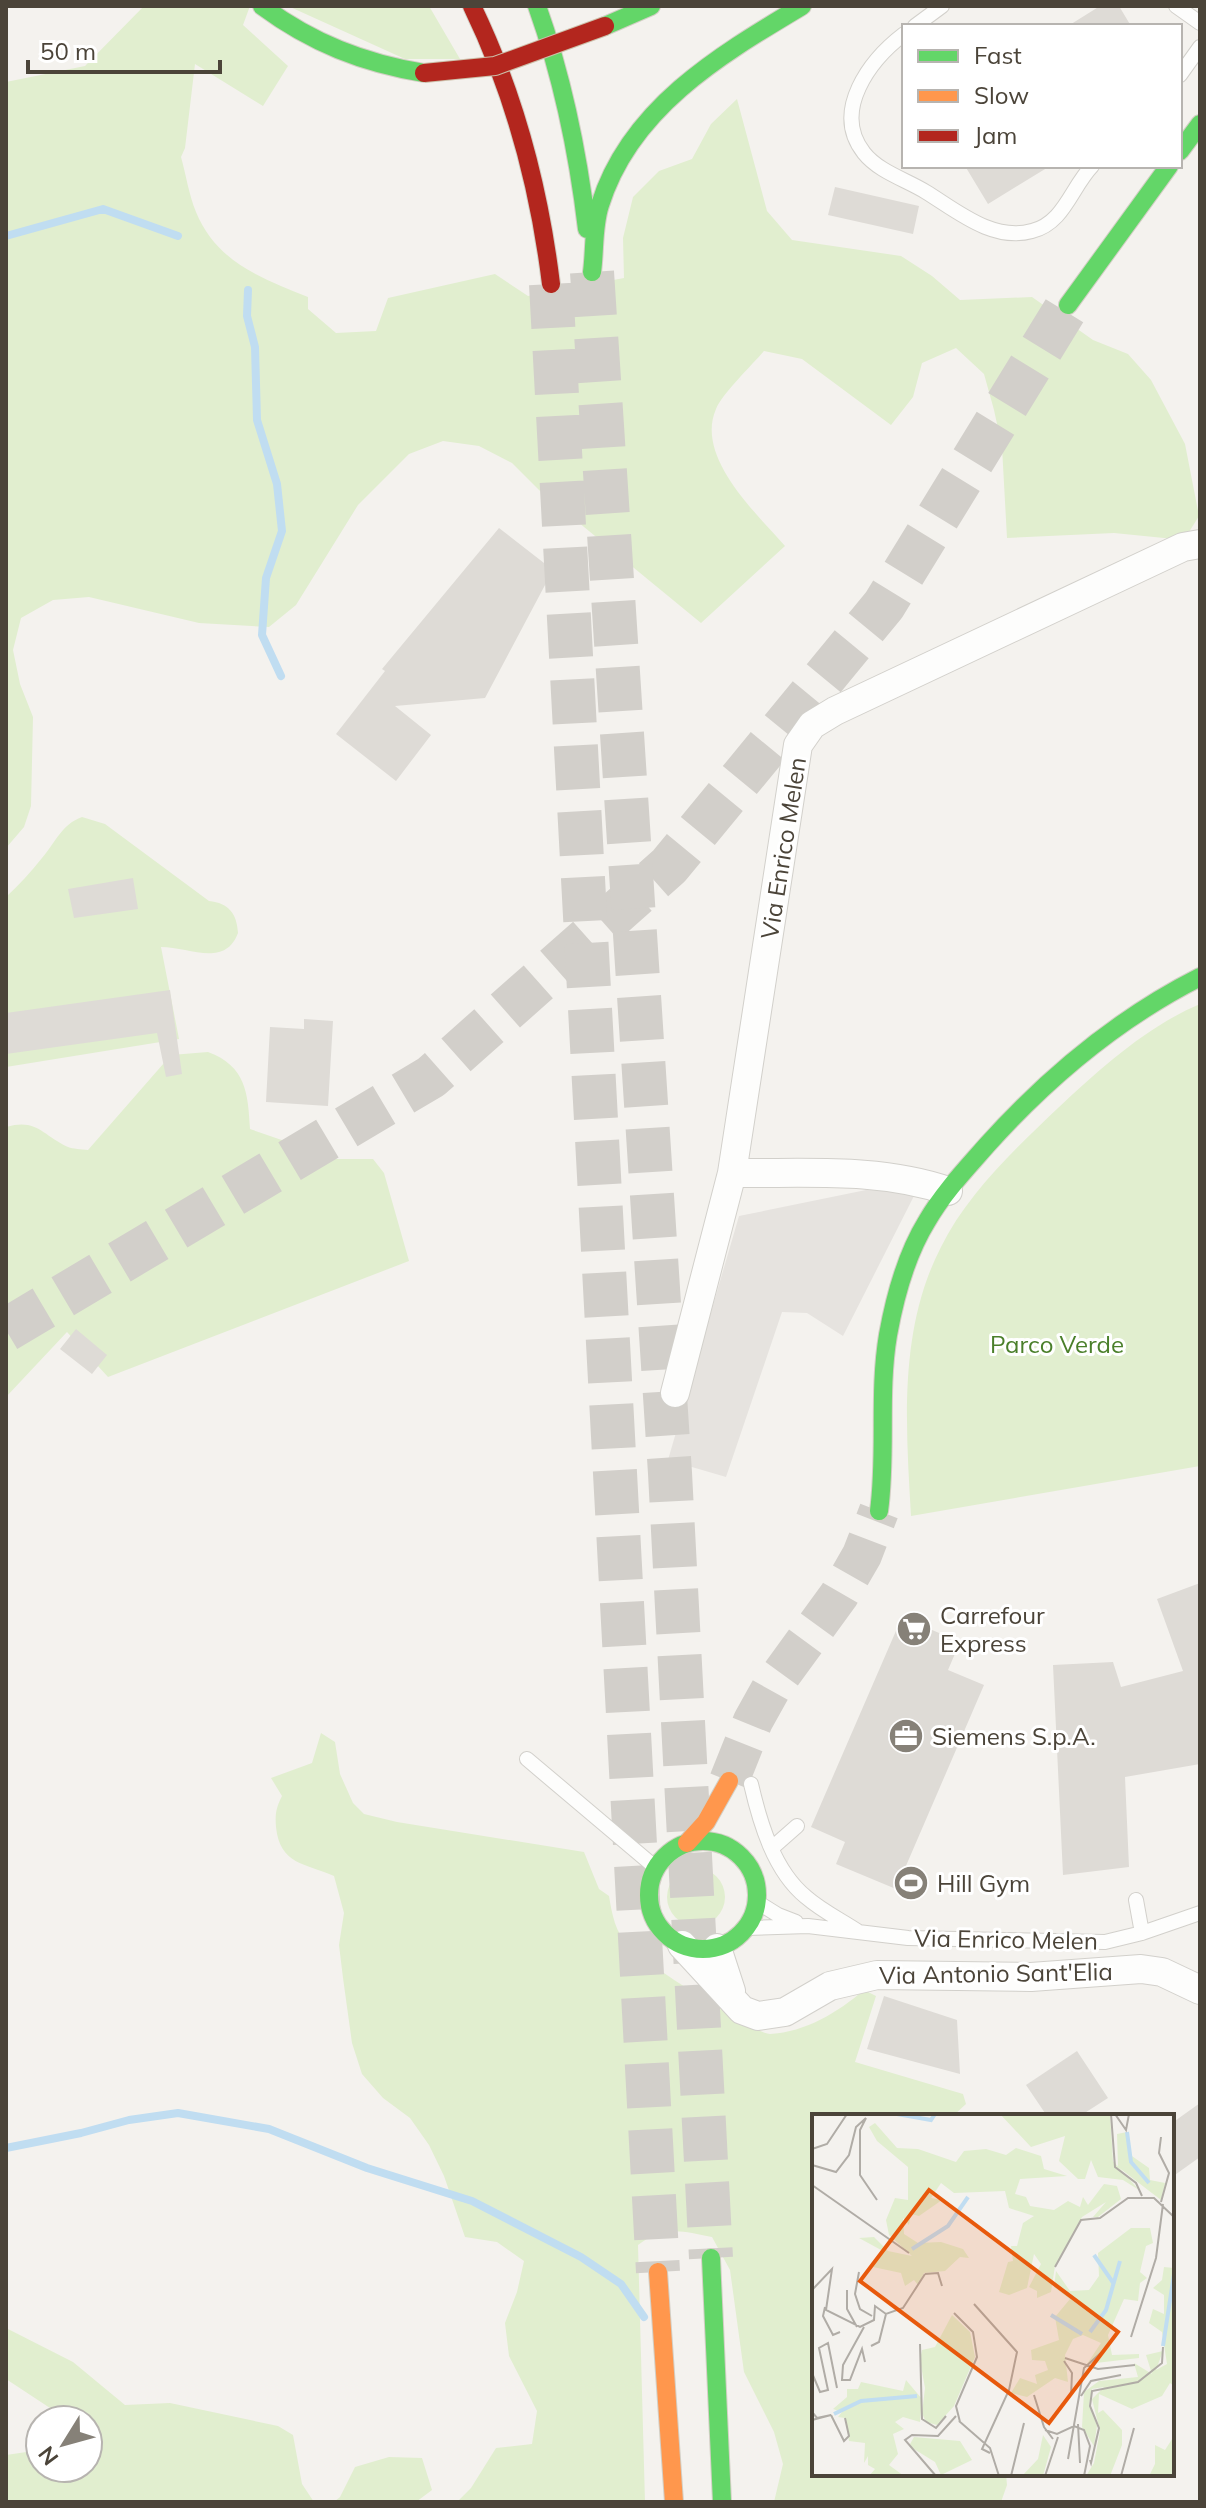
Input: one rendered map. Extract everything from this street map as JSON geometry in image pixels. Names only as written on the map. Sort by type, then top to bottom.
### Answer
[{"type":"main road","points":[[262,6],[318,45],[365,62],[424,73],[495,66],[651,6]]},
{"type":"main road","points":[[464,6],[486,32]]},
{"type":"main road","points":[[472,6],[510,91],[531,160],[547,241],[551,284]]},
{"type":"main road","points":[[537,6],[558,69],[581,175],[592,272],[599,206],[617,161],[640,126],[675,91],[716,60],[802,6]]},
{"type":"main road","points":[[1182,148],[1200,124]]},
{"type":"main road","points":[[1068,305],[1168,168]]},
{"type":"main road","points":[[879,1511],[883,1480],[883,1390],[887,1339],[898,1287],[922,1228],[948,1191],[1000,1130],[1095,1043],[1129,1016],[1200,977]]},
{"type":"main road","points":[[687,1843],[710,1842],[733,1851],[750,1871],[757,1902],[746,1928],[717,1948],[697,1949],[682,1945],[663,1932],[651,1912],[649,1888],[656,1868],[669,1853],[687,1843],[706,1822],[729,1781],[728,1823],[733,1851]]},
{"type":"main road","points":[[711,2258],[722,2502]]},
{"type":"main road","points":[[658,2272],[674,2502]]},
{"type":"street","name":"Via Enrico Melen","points":[[675,1393],[732,1173],[798,745],[812,725],[835,711],[1183,547],[1200,544]]},
{"type":"street","points":[[732,1173],[863,1174],[906,1178],[948,1191]]},
{"type":"street","name":"Via Antonio Sant'Elia","points":[[682,1945],[749,2014],[765,2017],[785,2012],[818,1991],[863,1976],[1031,1977],[1147,1966],[1200,1990]]},
{"type":"street","points":[[717,1948],[733,2000]]},
{"type":"lane","points":[[918,24],[942,6]]},
{"type":"lane","points":[[1176,6],[1200,23]]},
{"type":"lane","points":[[902,35],[886,47],[868,68],[856,92],[852,112],[855,138],[866,155],[878,164],[968,219],[1016,234],[1033,231],[1052,222],[1069,201],[1078,181],[1090,168]]},
{"type":"lane","points":[[1182,72],[1200,47]]},
{"type":"lane","points":[[527,1759],[656,1868]]},
{"type":"lane","points":[[751,1784],[772,1848],[798,1890],[863,1934]]},
{"type":"lane","points":[[772,1848],[797,1826]]},
{"type":"lane","points":[[1136,1900],[1142,1933]]},
{"type":"lane","name":"Via Enrico Melen","points":[[757,1902],[778,1915],[808,1926]]},
{"type":"lane","name":"Via Enrico Melen","points":[[746,1928],[808,1926],[908,1938],[1105,1942],[1200,1913]]},
{"type":"green space","points":[[144,6],[250,6],[243,25],[288,66],[263,106],[195,64],[185,148],[181,157],[196,212],[216,244],[258,275],[308,297],[308,309],[336,333],[376,331],[388,298],[495,274],[528,296],[624,278],[623,238],[633,197],[659,171],[692,159],[711,124],[737,99],[767,211],[792,240],[901,256],[932,276],[960,300],[1032,297],[1093,340],[1128,354],[1151,380],[1185,444],[1199,516],[1184,540],[1114,533],[1007,538],[1002,447],[994,410],[984,374],[956,348],[922,363],[913,397],[891,425],[802,359],[764,351],[719,403],[712,427],[714,446],[732,483],[785,546],[701,623],[539,490],[512,463],[479,446],[443,441],[409,454],[358,505],[296,605],[269,627],[199,623],[89,597],[53,600],[21,618],[13,650],[20,684],[33,717],[31,806],[24,827],[6,848],[6,82],[85,66]]},
{"type":"green space","points":[[288,6],[429,6],[460,59],[405,59]]},
{"type":"green space","points":[[82,817],[105,824],[209,901],[227,907],[234,915],[238,933],[232,944],[215,953],[161,947],[179,1039],[6,1067],[6,897],[34,868],[64,829]]},
{"type":"green space","name":"Parco Verde","points":[[1200,1004],[1200,1466],[911,1516],[907,1414],[911,1345],[927,1279],[952,1227],[978,1190],[1026,1139],[1091,1078],[1143,1036]]},
{"type":"green space","points":[[208,1052],[230,1065],[242,1082],[250,1129],[337,1159],[373,1159],[384,1173],[409,1261],[108,1377],[67,1332],[6,1397],[6,1127],[32,1126],[68,1147],[88,1150],[171,1055]]},
{"type":"green space","points":[[321,1733],[335,1742],[340,1774],[353,1803],[364,1814],[584,1852],[599,1889],[609,1896],[615,1923],[629,1947],[699,1996],[760,2031],[770,2034],[809,2025],[864,1990],[876,1996],[855,2062],[963,2094],[966,2104],[955,2114],[812,2114],[812,2476],[1006,2476],[1007,2485],[1001,2502],[774,2502],[783,2464],[774,2432],[744,2372],[730,2270],[712,2237],[674,2231],[656,2234],[638,2245],[645,2502],[457,2502],[471,2488],[496,2448],[532,2444],[537,2411],[509,2356],[505,2323],[524,2261],[497,2242],[465,2237],[444,2176],[429,2145],[410,2118],[383,2098],[362,2074],[352,2043],[339,1945],[344,1913],[334,1876],[288,1856],[278,1839],[276,1827],[276,1811],[282,1796],[271,1778],[312,1763]]},
{"type":"green space","points":[[696,1868],[716,1877],[725,1897],[716,1917],[696,1926],[676,1917],[667,1897],[676,1877]]},
{"type":"green space","points":[[6,2328],[73,2362],[125,2405],[170,2403],[278,2426],[293,2435],[302,2484],[314,2502],[6,2502],[6,2455],[24,2452],[24,2484],[104,2484],[104,2404],[44,2404],[6,2379]]},
{"type":"green space","points":[[389,2457],[422,2458],[432,2490],[416,2502],[334,2502],[340,2497],[355,2467]]},
{"type":"shaded area","points":[[866,1190],[916,1192],[843,1336],[807,1313],[782,1312],[726,1477],[668,1460],[739,1216]]},
{"type":"building","points":[[1100,6],[1119,6],[1130,24],[1071,24]]},
{"type":"building","points":[[966,168],[1047,168],[988,204]]},
{"type":"building","points":[[835,187],[919,206],[913,234],[828,215]]},
{"type":"building","points":[[499,528],[553,570],[485,698],[395,706],[431,735],[396,781],[336,734],[385,671],[382,669]]},
{"type":"building","points":[[133,878],[138,909],[74,918],[68,889]]},
{"type":"building","points":[[170,990],[182,1074],[166,1077],[157,1033],[6,1054],[6,1013]]},
{"type":"building","points":[[304,1019],[333,1021],[328,1106],[266,1102],[270,1027],[304,1029]]},
{"type":"building","points":[[76,1329],[107,1355],[92,1374],[60,1349]]},
{"type":"building","points":[[1200,1583],[1200,1764],[1125,1777],[1129,1867],[1063,1875],[1053,1665],[1113,1662],[1121,1687],[1183,1671],[1157,1599]]},
{"type":"building","name":"Siemens S.p.A.","points":[[902,1617],[960,1642],[948,1670],[984,1685],[896,1889],[836,1864],[845,1842],[811,1827]]},
{"type":"building","points":[[884,1996],[957,2020],[960,2074],[867,2049]]},
{"type":"building","points":[[1077,2051],[1108,2098],[1083,2114],[1046,2114],[1026,2085]]},
{"type":"building","points":[[1200,2103],[1200,2157],[1174,2176],[1174,2122]]},
{"type":"waterway","points":[[6,236],[103,209],[178,236]]},
{"type":"waterway","points":[[248,290],[247,316],[255,347],[257,420],[277,484],[282,531],[266,578],[262,635],[281,676]]},
{"type":"waterway","points":[[6,2148],[129,2120],[178,2113],[269,2129],[367,2168],[472,2201],[581,2257],[621,2284],[644,2317]]},
{"type":"tunnel","points":[[592,272],[670,1473],[711,2258]]},
{"type":"tunnel","points":[[551,284],[658,2272]]},
{"type":"tunnel","points":[[6,1330],[431,1077],[669,866],[884,605],[1068,305]]},
{"type":"tunnel","points":[[729,1781],[753,1721],[772,1687],[839,1595],[862,1555],[879,1511]]},
{"type":"traffic: fast","points":[[262,6],[300,31],[339,50],[380,64],[424,73]]},
{"type":"traffic: fast","points":[[537,6],[555,61],[568,116],[587,229]]},
{"type":"traffic: fast","points":[[605,26],[651,6]]},
{"type":"traffic: fast","points":[[592,272],[600,205],[614,171],[655,112],[710,65],[802,6]]},
{"type":"traffic: fast","points":[[1182,148],[1200,124]]},
{"type":"traffic: fast","points":[[1068,305],[1168,168]]},
{"type":"traffic: fast","points":[[879,1511],[888,1335],[902,1276],[933,1211],[987,1145],[1060,1073],[1112,1030],[1200,977]]},
{"type":"traffic: fast","points":[[703,1841],[724,1845],[741,1857],[753,1874],[757,1895],[753,1916],[741,1933],[724,1945],[703,1949],[682,1945],[665,1933],[653,1916],[649,1895],[653,1874],[665,1857],[682,1845],[703,1841]]},
{"type":"traffic: fast","points":[[711,2258],[722,2502]]},
{"type":"traffic: slow","points":[[687,1843],[706,1822],[729,1781]]},
{"type":"traffic: slow","points":[[658,2272],[674,2502]]},
{"type":"traffic: jam","points":[[472,6],[501,73],[523,142],[540,212],[551,284]]},
{"type":"traffic: jam","points":[[424,73],[495,66],[605,26]]},
{"type":"place","name":"Carrefour Express","points":[[914,1629]]},
{"type":"place","name":"Siemens S.p.A.","points":[[906,1736]]},
{"type":"place","name":"Hill Gym","points":[[911,1883]]}]
